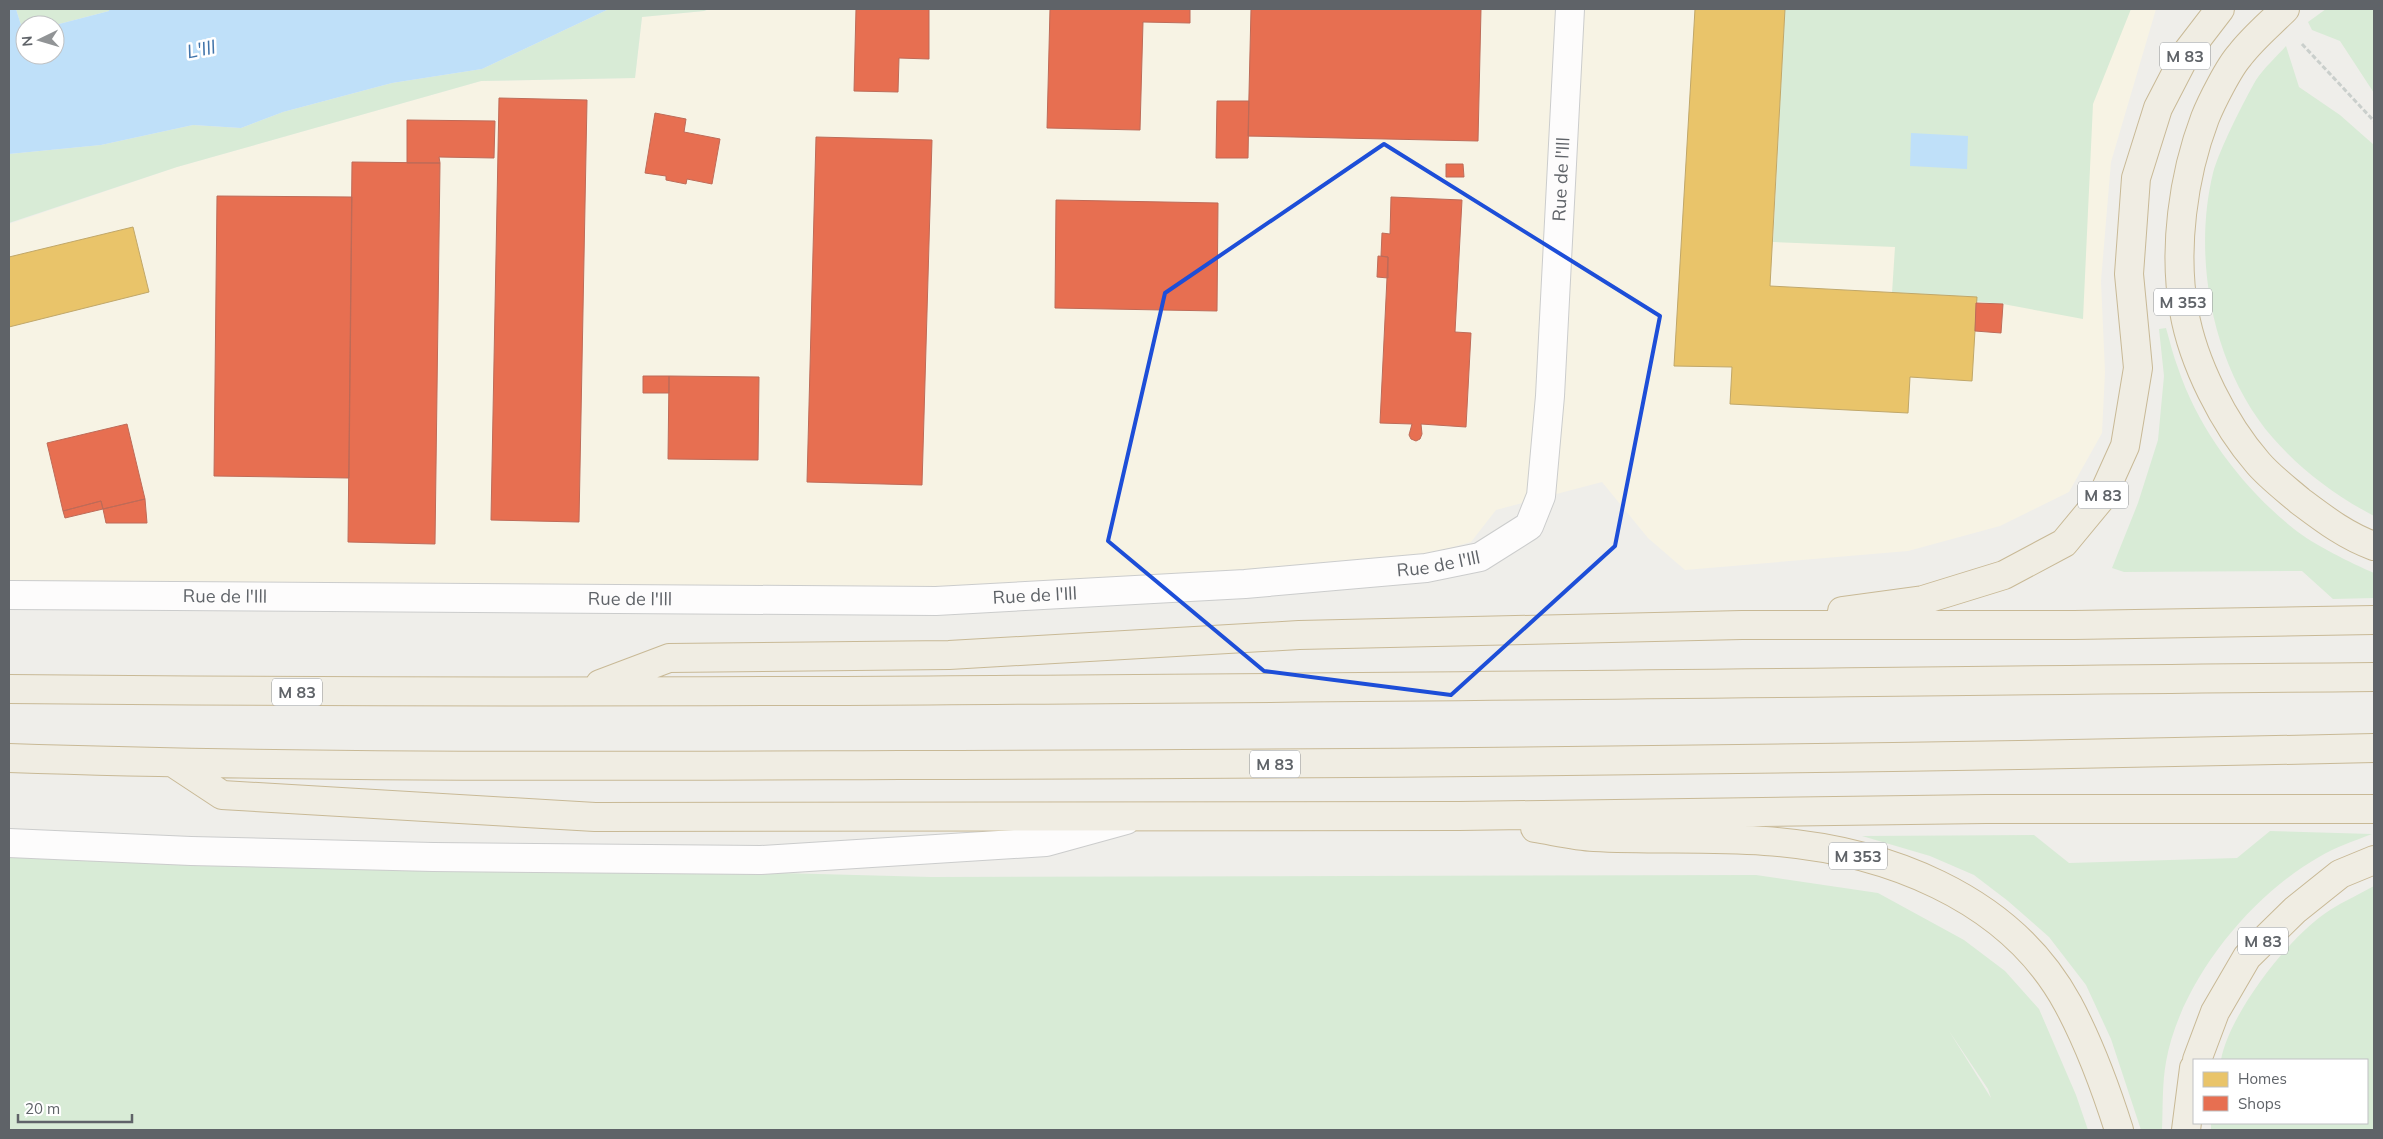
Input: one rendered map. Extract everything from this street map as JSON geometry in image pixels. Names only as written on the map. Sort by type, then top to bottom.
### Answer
[{"type":"highway","name":"M 83","points":[[1742,625],[1923,600],[2004,576],[2064,543],[2102,497],[2125,446],[2138,368],[2130,274],[2136,178],[2158,108],[2186,52],[2220,9]]},
{"type":"highway","name":"M 353","points":[[2284,9],[2238,56],[2206,117],[2187,176],[2179,241],[2184,312],[2199,362],[2224,416],[2258,463],[2284,488],[2329,523],[2357,540],[2374,546]]},
{"type":"highway","points":[[585,690],[668,658],[949,655],[1299,636],[1742,625],[2074,625],[2374,620]]},
{"type":"highway","name":"M 83","points":[[9,689],[296,692],[1172,688],[2374,677]]},
{"type":"highway","name":"M 83","points":[[9,758],[175,764],[418,766],[1182,765],[1993,757],[2374,748]]},
{"type":"highway","points":[[175,764],[222,795],[595,817],[1136,818],[1986,809],[2374,809]]},
{"type":"highway","name":"M 353","points":[[1459,816],[1593,837],[1766,841],[1867,857],[1916,874],[1967,899],[2009,931],[2044,968],[2068,1003],[2102,1074],[2119,1130]]},
{"type":"highway","name":"M 83","points":[[2197,1059],[2215,1012],[2247,957],[2295,910],[2340,874],[2374,860]]},
{"type":"highway","points":[[2186,1130],[2193,1076]]},
{"type":"street","name":"Rue de l'Ill","points":[[9,595],[936,601],[1254,584],[1426,568],[1480,556],[1529,526],[1541,496],[1550,396],[1570,9]]},
{"type":"street","points":[[9,843],[443,857],[761,860],[1046,842],[1136,818]]},
{"type":"path","points":[[2302,44],[2374,122]]},
{"type":"highlighted area","points":[[1384,144],[1660,316],[1615,546],[1451,695],[1264,671],[1108,541],[1165,293]]},
{"type":"shaded area","points":[[709,9],[2156,9],[2111,162],[2101,281],[2105,372],[2102,433],[2069,492],[2000,526],[1908,551],[1685,570],[1648,538],[1602,482],[1496,510],[1471,542],[1431,553],[968,596],[9,580],[9,224],[177,167],[481,81],[635,78],[642,17]]},
{"type":"green space","points":[[16,9],[109,9],[109,11],[65,22],[65,15],[18,15]]},
{"type":"green space","points":[[609,9],[709,9],[642,17],[635,78],[481,81],[177,167],[9,223],[9,154],[101,145],[193,125],[241,128],[283,112],[392,83],[482,69]]},
{"type":"green space","points":[[1785,9],[2131,9],[2093,104],[2083,319],[2003,304],[1892,293],[1895,247],[1773,242]]},
{"type":"green space","points":[[2326,9],[2374,9],[2374,93],[2340,41],[2312,30],[2308,22]]},
{"type":"green space","points":[[2286,46],[2299,87],[2340,115],[2374,145],[2374,516],[2320,482],[2295,461],[2273,438],[2252,410],[2235,380],[2222,347],[2213,312],[2207,277],[2205,241],[2207,207],[2213,173],[2226,139],[2256,80]]},
{"type":"green space","points":[[2166,328],[2187,391],[2198,414],[2225,457],[2258,496],[2294,529],[2322,547],[2374,573],[2374,598],[2333,599],[2302,571],[2124,572],[2112,568],[2138,503],[2158,440],[2164,376],[2159,329]]},
{"type":"green space","points":[[2270,831],[2372,834],[2345,844],[2319,857],[2293,874],[2268,894],[2222,944],[2202,972],[2186,1002],[2174,1032],[2166,1062],[2163,1087],[2162,1130],[2141,1130],[2111,1039],[2086,985],[2049,937],[2008,901],[1974,875],[1930,856],[1862,836],[2034,835],[2069,863],[2237,858]]},
{"type":"green space","points":[[9,852],[931,877],[1756,875],[1878,893],[1964,940],[2005,971],[2039,1009],[2076,1095],[2088,1130],[9,1130]],"holes":[[[1949,1031],[1988,1089],[1991,1098]]]},
{"type":"green space","points":[[2374,886],[2374,1130],[2211,1130],[2211,1124],[2368,1124],[2368,1059],[2221,1059],[2226,1041],[2236,1021],[2248,999],[2264,977],[2297,938],[2314,922],[2335,907]]},
{"type":"water","name":"L'Ill","points":[[9,9],[16,9],[18,15],[15,15],[15,65],[65,65],[65,22],[109,11],[109,9],[609,9],[482,69],[392,83],[283,112],[241,128],[193,125],[101,145],[9,154]]},
{"type":"water","points":[[1911,133],[1968,136],[1967,169],[1910,166]]},
{"type":"building: Homes","points":[[1695,9],[1785,9],[1770,286],[1977,297],[1972,381],[1910,377],[1908,413],[1730,404],[1732,367],[1674,366]]},
{"type":"building: Homes","points":[[133,227],[149,292],[9,327],[9,257]]},
{"type":"building: Shops","points":[[856,9],[929,9],[929,59],[899,58],[898,92],[854,91]]},
{"type":"building: Shops","points":[[1050,9],[1190,9],[1190,23],[1143,22],[1140,130],[1047,128]]},
{"type":"building: Shops","points":[[1251,9],[1481,9],[1478,141],[1248,136]]},
{"type":"building: Shops","points":[[499,98],[587,100],[579,522],[491,520]]},
{"type":"building: Shops","points":[[1217,101],[1249,101],[1248,158],[1216,158]]},
{"type":"building: Shops","points":[[655,113],[686,119],[684,132],[720,139],[712,184],[687,179],[686,184],[666,180],[666,176],[645,173]]},
{"type":"building: Shops","points":[[407,120],[495,121],[494,158],[439,157],[440,163],[407,163]]},
{"type":"building: Shops","points":[[816,137],[932,140],[922,485],[807,482]]},
{"type":"building: Shops","points":[[352,162],[440,163],[435,544],[348,542]]},
{"type":"building: Shops","points":[[1446,164],[1463,164],[1464,177],[1446,177]]},
{"type":"building: Shops","points":[[217,196],[352,197],[349,478],[214,476]]},
{"type":"building: Shops","points":[[1391,197],[1462,200],[1455,332],[1471,333],[1466,427],[1421,424],[1422,434],[1420,439],[1416,441],[1411,439],[1409,435],[1412,424],[1380,423],[1388,257],[1381,256],[1382,233],[1390,234]]},
{"type":"building: Shops","points":[[1056,200],[1218,203],[1217,311],[1055,308]]},
{"type":"building: Shops","points":[[1378,256],[1388,257],[1388,278],[1377,277]]},
{"type":"building: Shops","points":[[1976,303],[2003,304],[2001,333],[1975,331]]},
{"type":"building: Shops","points":[[643,376],[669,376],[669,393],[643,393]]},
{"type":"building: Shops","points":[[669,376],[759,377],[758,460],[668,459]]},
{"type":"building: Shops","points":[[127,424],[145,499],[103,509],[101,501],[63,511],[47,443]]},
{"type":"building: Shops","points":[[145,499],[147,523],[106,523],[103,509]]},
{"type":"building: Shops","points":[[101,501],[103,509],[65,518],[63,511]]}]
